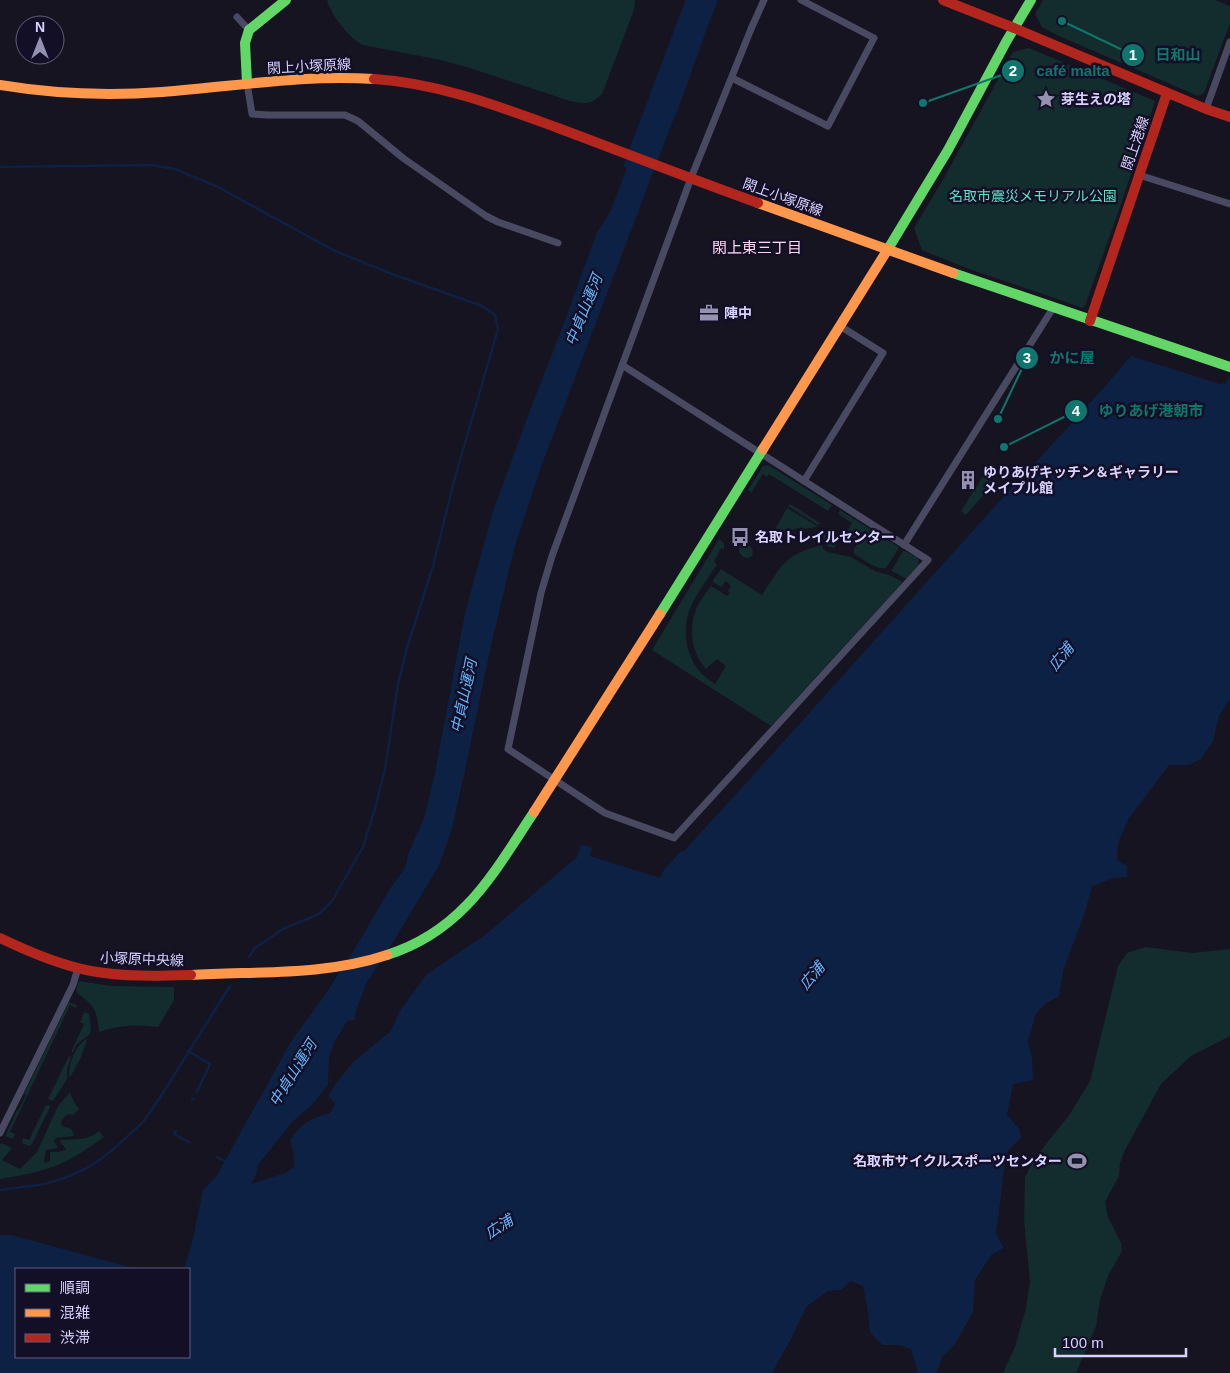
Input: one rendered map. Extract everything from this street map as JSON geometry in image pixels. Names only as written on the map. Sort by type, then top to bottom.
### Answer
[{"type":"street","points":[[286,0],[249,30],[245,43],[252,114],[345,116],[358,121],[403,158],[486,216],[558,243]]},
{"type":"street","points":[[622,365],[928,560],[674,838],[605,812],[508,749],[540,593],[552,556],[622,365],[691,178],[764,0]]},
{"type":"street","points":[[732,78],[828,126],[874,38],[801,0]]},
{"type":"street","points":[[943,0],[1206,109],[1230,117]]},
{"type":"street","points":[[556,780],[718,524],[938,169],[1031,0]]},
{"type":"street","points":[[237,17],[249,30]]},
{"type":"street","points":[[1206,109],[1230,42]]},
{"type":"street","name":"閖上小塚原線","points":[[0,85],[27,90],[126,94],[320,77],[369,78],[415,83],[461,94],[557,127],[669,170],[1090,321]]},
{"type":"street","name":"閖上港線","points":[[1090,321],[1167,92]]},
{"type":"street","points":[[1140,175],[1230,204]]},
{"type":"street","points":[[904,545],[1053,308]]},
{"type":"street","points":[[1090,321],[1230,367]]},
{"type":"street","points":[[804,481],[882,353],[840,326]]},
{"type":"street","name":"小塚原中央線","points":[[0,938],[46,959],[78,968],[129,975],[248,973],[342,968],[383,958],[430,936],[452,921],[472,901],[501,863],[556,780]]},
{"type":"street","points":[[0,1133],[74,984],[78,968]]},
{"type":"green space","points":[[327,0],[635,0],[634,10],[602,94],[591,102],[584,103],[570,101],[441,60],[363,45],[341,26]]},
{"type":"green space","points":[[1043,0],[1215,0],[1230,6],[1230,23],[1204,93],[1198,96],[1042,27],[1035,14]]},
{"type":"green space","name":"名取市震災メモリアル公園","points":[[1029,48],[1155,101],[1121,204],[1085,306],[1082,308],[961,266],[922,250],[914,228],[944,178],[1013,52]]},
{"type":"green space","points":[[768,465],[832,505],[828,511],[769,474],[767,477],[763,474],[751,493],[748,490],[763,466]]},
{"type":"green space","points":[[983,476],[994,483],[966,515],[961,511]]},
{"type":"green space","points":[[790,504],[820,523],[818,525],[788,506]]},
{"type":"green space","points":[[787,508],[817,527],[803,529],[802,527],[791,530],[789,528],[776,536],[773,533]]},
{"type":"green space","points":[[840,510],[899,548],[886,568],[874,566],[854,554],[854,549],[859,541],[846,533],[852,523],[838,514]]},
{"type":"green space","points":[[827,529],[831,529],[841,536],[834,548],[828,547],[825,542],[823,534]]},
{"type":"green space","points":[[719,539],[724,543],[724,549],[721,548],[714,562],[717,564],[692,604],[686,631],[688,650],[696,667],[715,684],[726,666],[717,659],[706,669],[701,663],[693,641],[692,625],[697,607],[711,586],[727,596],[730,593],[728,591],[731,586],[726,581],[721,587],[713,582],[721,569],[762,595],[780,568],[792,557],[800,552],[822,545],[824,550],[828,552],[851,557],[875,571],[903,582],[771,726],[652,650]]},
{"type":"green space","points":[[744,544],[752,549],[753,554],[749,558],[743,557],[739,552],[740,546]]},
{"type":"green space","points":[[903,551],[918,558],[919,565],[906,579],[892,571]]},
{"type":"green space","name":"名取市サイクルスポーツセンター","points":[[1145,947],[1193,953],[1230,949],[1230,1036],[1191,1056],[1161,1084],[1125,1150],[1120,1163],[1119,1176],[1105,1202],[1108,1217],[1121,1243],[1122,1251],[1108,1276],[1100,1300],[1096,1326],[1076,1373],[1003,1373],[1015,1347],[1026,1308],[1030,1281],[1024,1220],[1025,1177],[1035,1158],[1070,1114],[1090,1081],[1118,966],[1127,953]]},
{"type":"green space","points":[[79,981],[111,986],[174,987],[174,1000],[158,1027],[128,1026],[99,1032],[93,1008],[76,991]]},
{"type":"green space","points":[[69,1002],[77,1005],[76,1008],[70,1005],[10,1132],[15,1134],[13,1139],[5,1136],[26,1095],[24,1094]]},
{"type":"green space","points":[[84,1012],[89,1014],[90,1034],[76,1045],[73,1052],[71,1052],[84,1024],[80,1022]]},
{"type":"green space","points":[[88,1038],[80,1059],[69,1077],[70,1066],[76,1049]]},
{"type":"green space","points":[[69,1056],[71,1057],[67,1070],[67,1079],[53,1101],[48,1099]]},
{"type":"green space","points":[[70,1092],[79,1109],[73,1115],[68,1114],[61,1124],[72,1130],[74,1136],[56,1138],[54,1141],[58,1148],[46,1150],[45,1163],[50,1161],[50,1152],[66,1149],[60,1142],[61,1140],[86,1138],[99,1131],[104,1137],[60,1164],[0,1179],[1,1143],[12,1148],[2,1160],[20,1169],[37,1152],[58,1106]]},
{"type":"green space","points":[[46,1105],[50,1107],[32,1144],[30,1146],[22,1143],[23,1138],[29,1140]]},
{"type":"water","points":[[686,0],[718,0],[541,467],[514,549],[491,645],[452,828],[446,846],[438,867],[367,982],[355,1013],[355,1020],[347,1021],[335,1041],[329,1056],[328,1085],[310,1107],[293,1121],[258,1165],[251,1184],[285,1173],[294,1167],[290,1140],[307,1122],[330,1113],[335,1104],[328,1096],[336,1083],[354,1061],[390,1032],[401,1009],[427,974],[485,935],[577,857],[581,844],[592,848],[590,856],[660,878],[663,871],[681,851],[683,852],[723,809],[1131,356],[1220,384],[1226,383],[1230,375],[1230,698],[1219,716],[1213,741],[1201,759],[1189,765],[1169,765],[1129,818],[1118,843],[1117,860],[1127,866],[1127,877],[1114,878],[1092,886],[1085,912],[1063,971],[1059,996],[1048,1002],[1036,1013],[1028,1041],[1032,1059],[1033,1080],[1013,1084],[1007,1115],[1019,1129],[1021,1138],[1008,1150],[1004,1169],[996,1234],[1004,1248],[991,1255],[975,1280],[973,1312],[955,1344],[943,1356],[936,1373],[918,1373],[911,1349],[900,1345],[883,1345],[870,1332],[863,1286],[850,1281],[841,1290],[828,1291],[806,1307],[772,1373],[0,1373],[0,1235],[11,1235],[130,1268],[15,1268],[15,1358],[190,1358],[190,1268],[184,1268],[193,1239],[203,1190],[217,1175],[292,1040],[325,995],[391,887],[405,868],[408,855],[425,815],[465,613],[493,511],[597,232],[610,212],[627,168],[623,166]]},
{"type":"waterway","points":[[0,167],[152,165],[175,169],[216,186],[333,250],[392,274],[482,306],[495,315],[498,329],[454,481],[433,566],[407,648],[398,684],[385,769],[363,847],[332,901],[319,914],[283,929],[255,948],[249,957]]},
{"type":"waterway","points":[[0,1190],[45,1184],[64,1178],[85,1169],[116,1147],[143,1122],[230,986]]},
{"type":"waterway","points":[[188,1051],[210,1064],[197,1092]]},
{"type":"waterway","points":[[176,1131],[174,1134],[190,1143]]},
{"type":"waterway","points":[[217,1157],[225,1161]]},
{"type":"traffic: fast","points":[[247,83],[245,43],[249,30],[286,0]]},
{"type":"traffic: fast","points":[[888,249],[948,150],[1006,42],[1031,0]]},
{"type":"traffic: fast","points":[[953,273],[1230,367]]},
{"type":"traffic: fast","points":[[660,614],[763,449]]},
{"type":"traffic: fast","points":[[387,955],[413,945],[456,916],[490,878],[534,812]]},
{"type":"traffic: slow","points":[[0,85],[61,92],[122,94],[321,78],[374,79]]},
{"type":"traffic: slow","points":[[758,203],[953,273]]},
{"type":"traffic: slow","points":[[763,449],[888,249]]},
{"type":"traffic: slow","points":[[534,812],[660,614]]},
{"type":"traffic: slow","points":[[191,975],[314,970],[363,962],[387,955]]},
{"type":"traffic: jam","points":[[943,0],[1206,109],[1230,117]]},
{"type":"traffic: jam","points":[[374,79],[398,81],[445,90],[490,104],[758,203]]},
{"type":"traffic: jam","points":[[1090,321],[1167,93]]},
{"type":"traffic: jam","points":[[0,938],[44,958],[91,971],[128,975],[191,975]]},
{"type":"place","name":"日和山","points":[[1062,21]]},
{"type":"place","name":"芽生えの塔","points":[[1046,99]]},
{"type":"place","name":"café malta","points":[[923,103]]},
{"type":"place","name":"陣中","points":[[709,313]]},
{"type":"place","name":"かに屋","points":[[998,419]]},
{"type":"place","name":"ゆりあげ港朝市","points":[[1004,447]]},
{"type":"place","name":"ゆりあげキッチン＆ギャラリー メイプル館","points":[[968,480]]},
{"type":"place","name":"名取トレイルセンター","points":[[740,537]]},
{"type":"place","name":"名取市サイクルスポーツセンター","points":[[1077,1161]]},
{"type":"district","name":"閖上東三丁目","points":[[757,248]]},
{"type":"water label","name":"中貞山運河","points":[[584,310]]},
{"type":"water label","name":"広浦","points":[[1061,657]]},
{"type":"water label","name":"中貞山運河","points":[[464,696]]},
{"type":"water label","name":"広浦","points":[[812,976]]},
{"type":"water label","name":"中貞山運河","points":[[293,1073]]},
{"type":"water label","name":"広浦","points":[[499,1227]]}]
